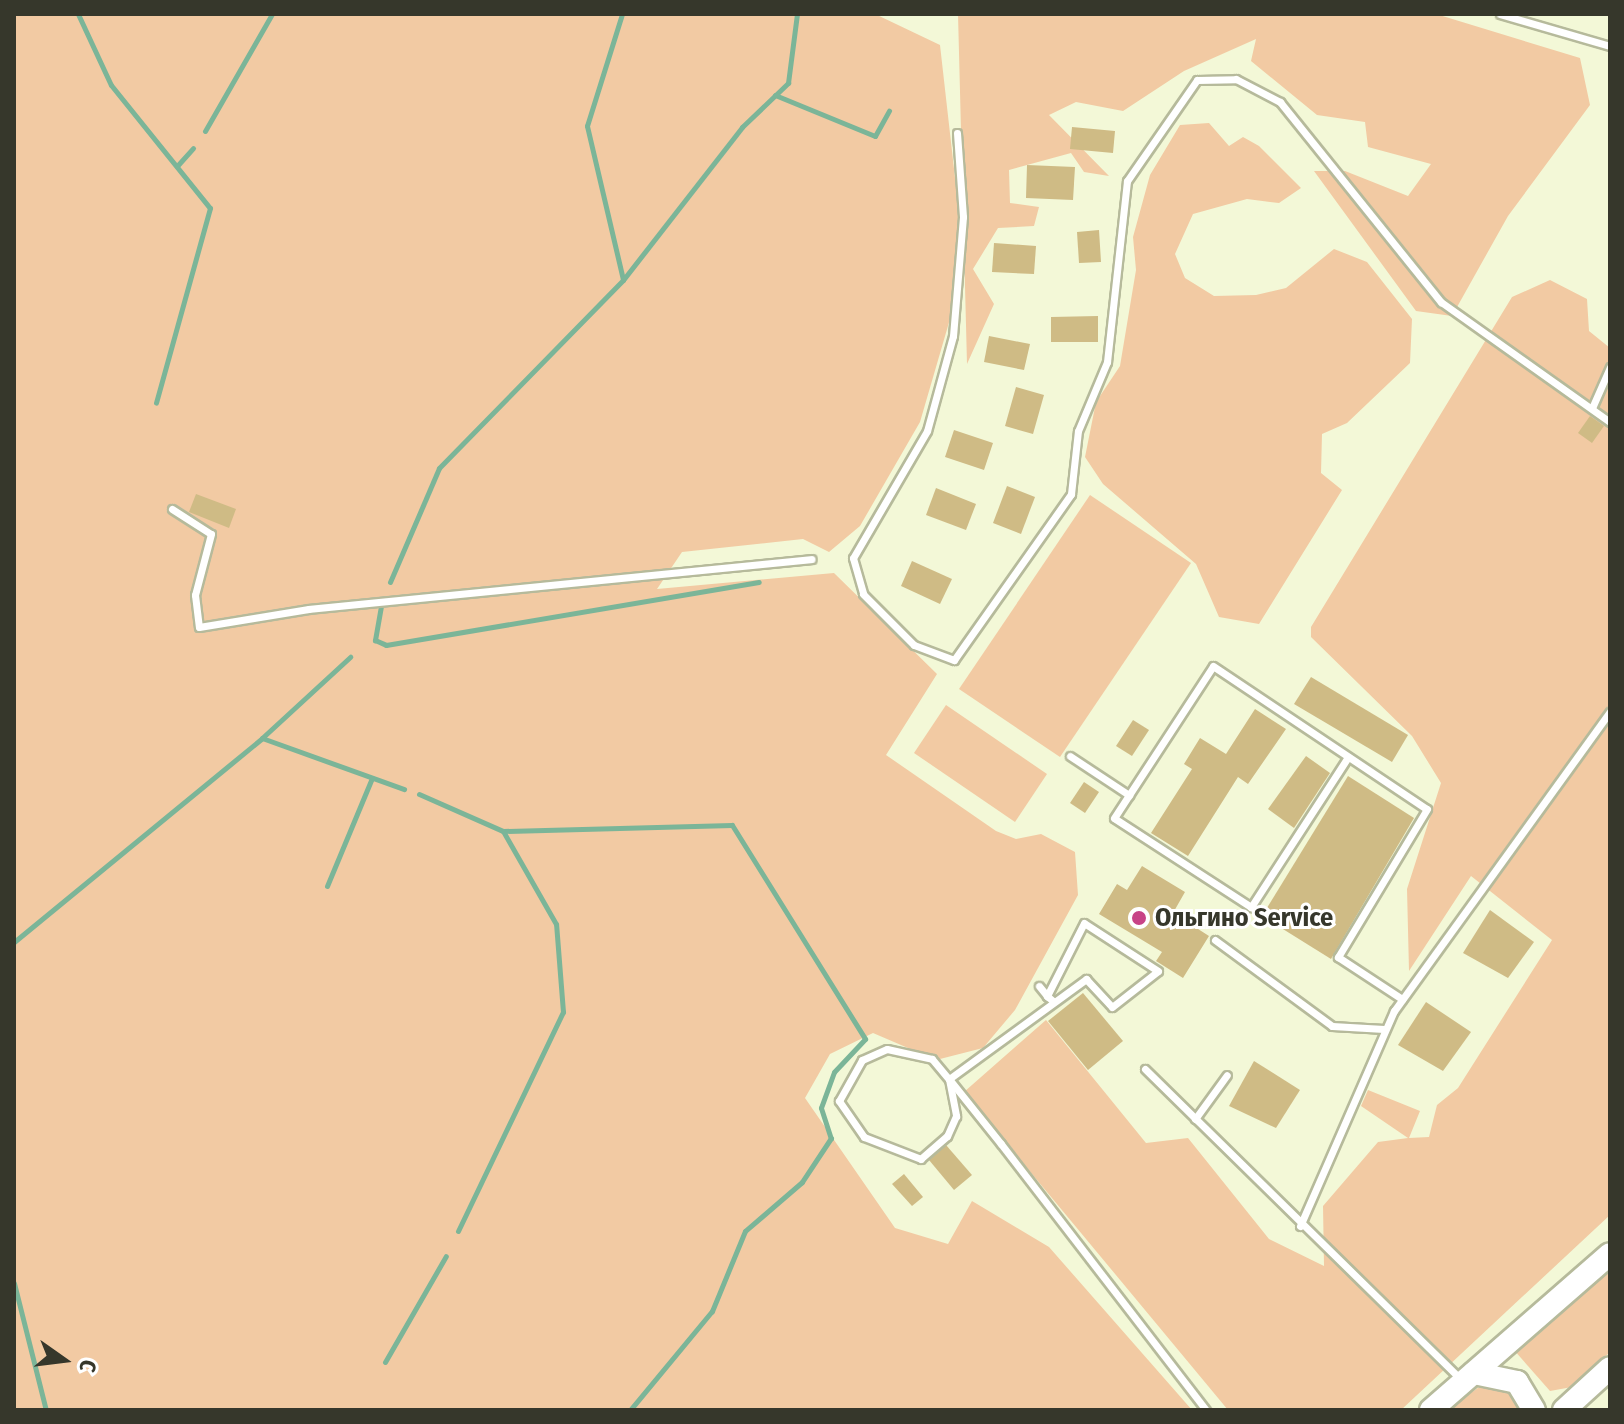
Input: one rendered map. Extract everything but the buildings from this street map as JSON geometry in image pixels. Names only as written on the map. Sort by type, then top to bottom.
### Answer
[{"type":"main road","points":[[1431,1410],[1610,1254]]},
{"type":"main road","points":[[1564,1410],[1610,1368]]},
{"type":"main road","points":[[1468,1378],[1517,1382],[1534,1410]]},
{"type":"lane","points":[[1500,14],[1610,46]]},
{"type":"lane","points":[[957,133],[963,217],[953,336],[927,431],[853,558],[863,594],[914,645],[954,660],[1071,494],[1078,431],[1107,362],[1127,181],[1197,80],[1236,79],[1280,102],[1441,302],[1610,422]]},
{"type":"lane","points":[[1592,408],[1610,367]]},
{"type":"lane","points":[[172,509],[211,534],[195,595],[199,627],[309,609],[812,559]]},
{"type":"lane","points":[[1348,757],[1251,907],[1114,818],[1213,666],[1427,809],[1338,957],[1402,999]]},
{"type":"lane","points":[[1300,1226],[1384,1029],[1402,999],[1610,712]]},
{"type":"lane","points":[[1070,756],[1129,795]]},
{"type":"lane","points":[[949,1079],[1050,999],[1086,979],[1112,1007],[1158,971],[1084,923],[1050,999]]},
{"type":"lane","points":[[1215,940],[1332,1026],[1384,1029]]},
{"type":"lane","points":[[1039,986],[1050,999]]},
{"type":"lane","points":[[949,1079],[956,1116],[947,1136],[921,1159],[864,1137],[839,1101],[853,1068],[887,1049],[932,1059],[949,1079],[1206,1410]]},
{"type":"lane","points":[[1145,1069],[1300,1226],[1468,1378]]},
{"type":"lane","points":[[1195,1119],[1227,1075]]},
{"type":"shaded area","points":[[14,14],[875,14],[940,45],[959,213],[950,319],[920,422],[860,526],[829,552],[803,539],[682,552],[657,589],[834,573],[937,674],[886,755],[996,831],[1016,839],[1041,834],[1075,852],[1078,895],[1015,1010],[983,1048],[936,1060],[873,1033],[830,1054],[805,1098],[895,1228],[948,1244],[972,1201],[1049,1247],[1192,1410],[14,1410]]},
{"type":"shaded area","points":[[958,14],[1436,14],[1580,58],[1590,105],[1508,216],[1452,316],[1416,311],[1314,171],[1345,171],[1408,196],[1431,164],[1368,147],[1365,122],[1317,115],[1251,61],[1256,39],[1184,71],[1123,111],[1076,102],[1049,115],[1109,176],[1084,172],[1071,153],[1009,170],[1010,203],[1039,207],[1034,226],[998,228],[973,269],[994,304],[967,364]]},
{"type":"shaded area","points":[[1209,123],[1229,146],[1243,137],[1259,146],[1301,188],[1279,203],[1247,199],[1193,214],[1175,254],[1185,278],[1214,296],[1256,295],[1286,288],[1334,249],[1367,262],[1412,319],[1410,363],[1347,423],[1322,434],[1321,473],[1342,490],[1259,624],[1219,617],[1196,564],[1103,484],[1085,457],[1096,402],[1120,366],[1136,270],[1133,237],[1150,175],[1180,125]]},
{"type":"shaded area","points":[[1550,280],[1587,299],[1589,331],[1610,348],[1610,1215],[1401,1410],[1228,1410],[964,1092],[1046,1020],[1146,1143],[1188,1138],[1269,1239],[1324,1266],[1323,1206],[1378,1142],[1408,1138],[1361,1106],[1368,1090],[1420,1111],[1409,1138],[1429,1137],[1437,1105],[1458,1088],[1552,940],[1471,876],[1409,971],[1407,889],[1441,783],[1412,736],[1311,637],[1311,627],[1512,297]]},
{"type":"shaded area","points":[[1090,495],[1191,563],[1060,757],[959,689]]},
{"type":"shaded area","points":[[946,705],[1047,774],[1015,822],[914,753]]},
{"type":"shaded area","points":[[1610,1265],[1610,1352],[1572,1387],[1550,1391],[1514,1350]]},
{"type":"shaded area","points":[[1482,1385],[1510,1390],[1523,1410],[1447,1410]]},
{"type":"waterway","points":[[78,14],[111,85],[210,208],[156,403]]},
{"type":"waterway","points":[[205,131],[272,14]]},
{"type":"waterway","points":[[622,14],[587,126],[623,280]]},
{"type":"waterway","points":[[390,582],[439,468],[623,280],[742,127],[788,83],[797,14]]},
{"type":"waterway","points":[[775,95],[875,136],[889,111]]},
{"type":"waterway","points":[[177,166],[193,148]]},
{"type":"waterway","points":[[381,606],[375,640],[386,645],[759,582]]},
{"type":"waterway","points":[[262,738],[350,657]]},
{"type":"waterway","points":[[14,942],[262,738],[404,789]]},
{"type":"waterway","points":[[327,886],[372,778]]},
{"type":"waterway","points":[[419,794],[503,831],[732,825],[865,1039],[834,1072],[821,1108],[831,1138],[802,1182],[745,1231],[712,1311],[630,1410]]},
{"type":"waterway","points":[[458,1231],[563,1012],[556,924],[503,831]]},
{"type":"waterway","points":[[385,1362],[446,1256]]},
{"type":"waterway","points":[[14,1283],[46,1410]]},
{"type":"place","name":"Ольгино Service","points":[[1139,918]]}]
